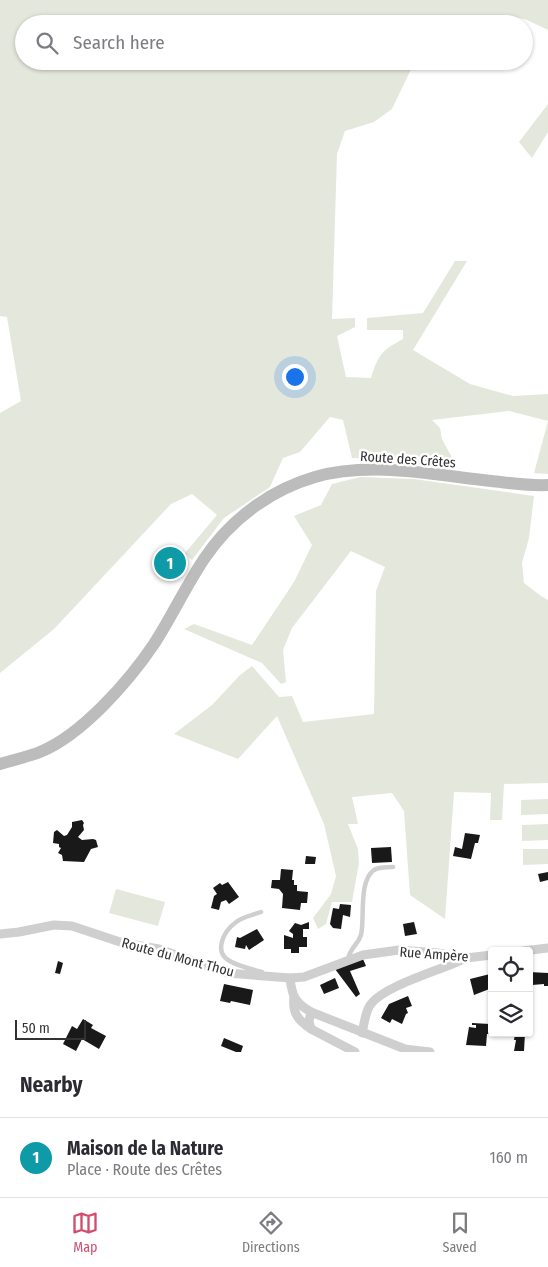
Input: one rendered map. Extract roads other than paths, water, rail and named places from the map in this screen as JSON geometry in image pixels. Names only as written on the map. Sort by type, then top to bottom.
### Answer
[{"type":"street","name":"Route des Crêtes","points":[[0,764],[41,751],[64,739],[88,720],[137,667],[154,644],[193,576],[218,539],[230,526],[271,495],[313,478],[355,470],[404,472],[523,485],[548,485]]},
{"type":"street","name":"Route du Mont Thou","points":[[0,934],[54,925],[72,926],[123,943],[159,949],[227,973],[290,978]]},
{"type":"street","points":[[533,950],[548,948]]},
{"type":"street","name":"Rue Ampère","points":[[290,978],[304,976],[348,959],[399,950],[438,953],[466,958],[488,955]]},
{"type":"street","points":[[362,1033],[368,1008],[376,998],[393,988],[466,958]]},
{"type":"street","points":[[290,978],[294,997],[293,1008],[295,1015],[302,1023],[355,1052]]},
{"type":"street","points":[[294,997],[300,1006],[311,1012],[362,1033],[405,1049],[430,1052]]},
{"type":"street","points":[[311,1012],[309,1021],[311,1029]]},
{"type":"lane","points":[[348,959],[351,948],[361,935],[364,891],[370,873],[379,868],[393,866]]},
{"type":"lane","points":[[261,912],[235,922],[222,941],[221,949],[222,954],[228,960],[270,975]]},
{"type":"place","name":"Maison de la Nature","points":[[170,563]]}]
